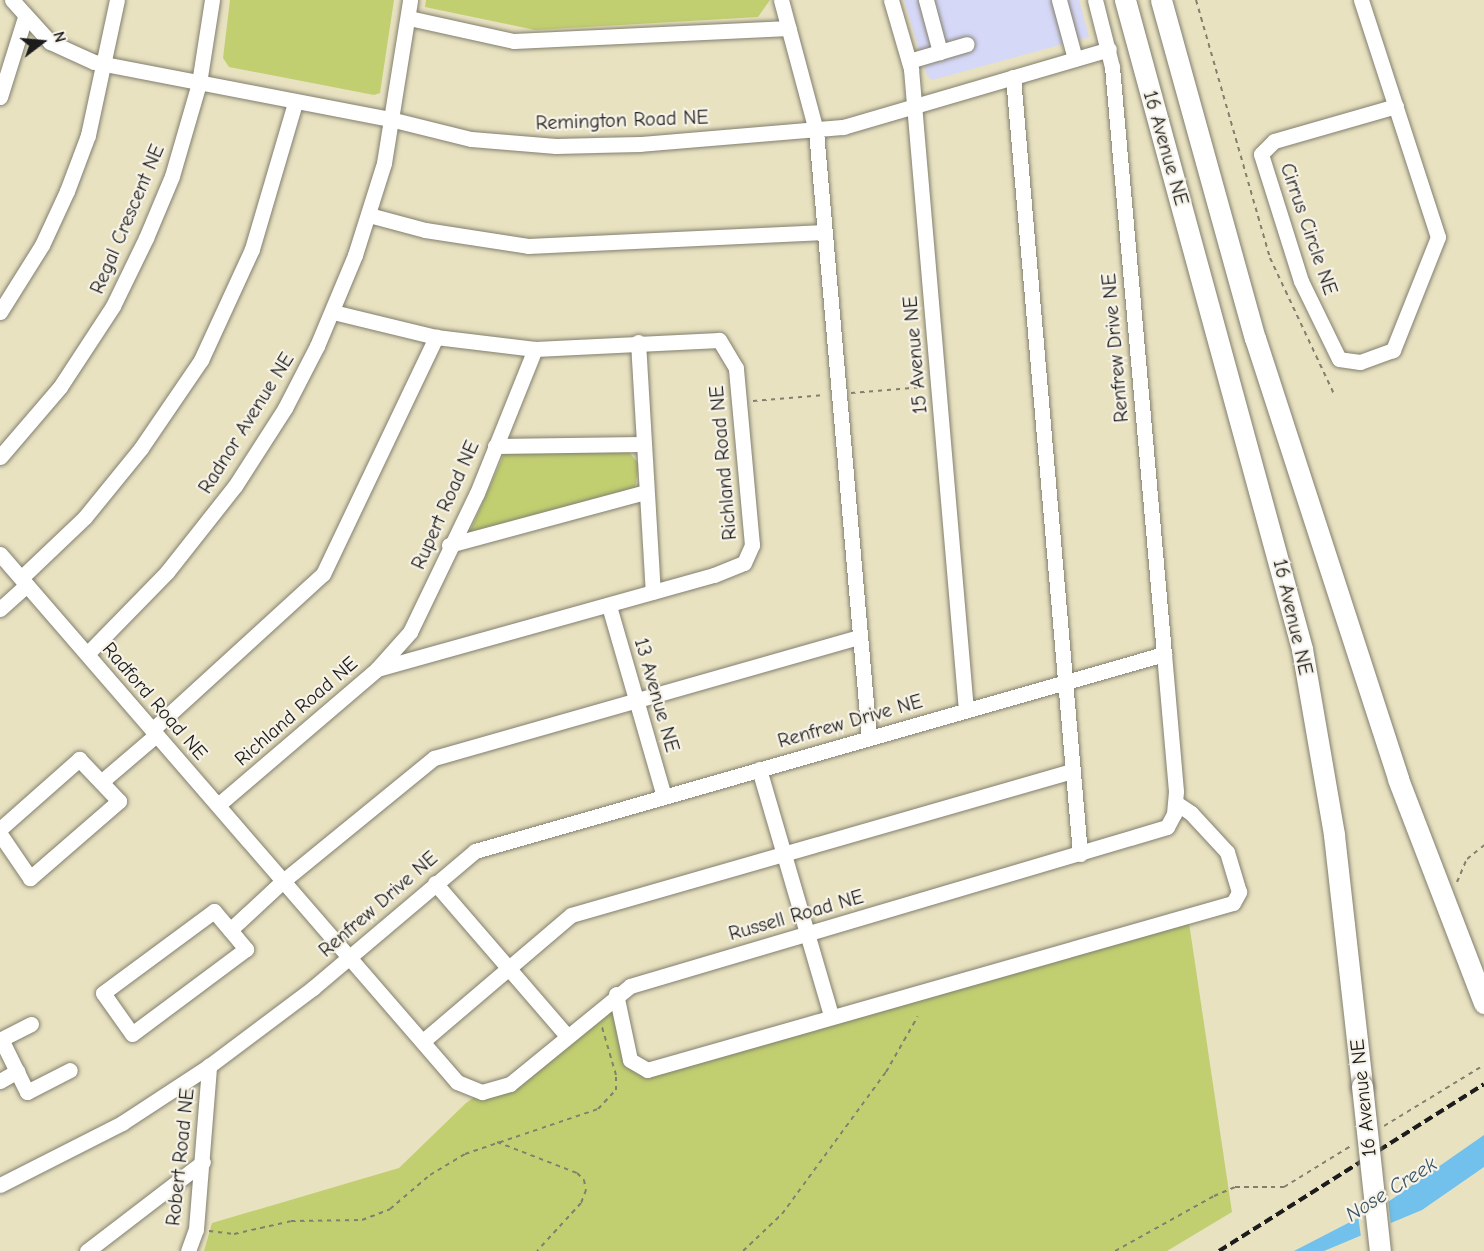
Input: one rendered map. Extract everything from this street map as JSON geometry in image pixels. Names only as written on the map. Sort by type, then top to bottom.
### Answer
[{"type":"highway","name":"16 Avenue NE","points":[[1125,0],[1302,649],[1334,835],[1380,1251]]},
{"type":"highway","name":"16 Avenue NE","points":[[1161,0],[1255,338],[1398,779],[1484,1003]]},
{"type":"street","name":"Remington Road NE","points":[[12,0],[50,42],[73,54],[106,64],[295,103],[394,120],[471,139],[556,146],[816,131],[914,106],[1109,49]]},
{"type":"street","points":[[0,312],[42,245],[67,191],[106,64],[117,0]]},
{"type":"street","name":"Regal Crescent NE","points":[[0,457],[60,387],[113,306],[172,176],[200,83],[212,0]]},
{"type":"street","name":"Radnor Avenue NE","points":[[87,654],[167,573],[235,486],[285,408],[333,312],[369,215],[394,120],[410,0]]},
{"type":"street","points":[[781,0],[816,131],[869,738]]},
{"type":"street","name":"15 Avenue NE","points":[[891,0],[909,61],[914,106],[966,710]]},
{"type":"street","points":[[926,0],[940,52]]},
{"type":"street","points":[[1059,0],[1076,59]]},
{"type":"street","name":"Renfrew Drive NE","points":[[0,1185],[122,1123],[209,1066],[349,957],[464,858],[489,846],[1164,654],[1109,49],[1095,0]]},
{"type":"street","name":"Cirrus Circle NE","points":[[1362,0],[1396,106],[1438,237],[1393,350],[1360,362],[1340,358],[1301,281],[1262,154],[1274,141],[1396,106]]},
{"type":"street","points":[[0,97],[25,17]]},
{"type":"street","points":[[409,18],[514,41],[789,28]]},
{"type":"street","points":[[909,61],[967,44]]},
{"type":"street","points":[[1013,77],[1080,854]]},
{"type":"street","points":[[0,609],[85,518],[141,448],[201,360],[252,249],[295,103]]},
{"type":"street","points":[[369,215],[425,230],[528,246],[825,231]]},
{"type":"street","name":"Richland Road NE","points":[[218,805],[377,669],[609,606],[733,569],[749,554],[752,545],[736,368],[719,340],[638,342],[535,349],[436,337],[333,312]]},
{"type":"street","points":[[101,782],[323,574],[436,337]]},
{"type":"street","points":[[638,342],[642,444],[653,592]]},
{"type":"street","name":"Rupert Road NE","points":[[377,669],[410,632],[495,447],[535,349]]},
{"type":"street","points":[[495,447],[642,444]]},
{"type":"street","points":[[449,545],[645,492]]},
{"type":"street","name":"Radford Road NE","points":[[0,554],[349,957]]},
{"type":"street","name":"13 Avenue NE","points":[[609,606],[664,796]]},
{"type":"street","points":[[230,930],[283,881],[434,758],[860,637]]},
{"type":"street","points":[[616,994],[630,1060],[647,1070],[831,1015],[1233,903],[1239,892],[1227,852],[1191,813],[1176,803],[1164,654]]},
{"type":"street","points":[[0,829],[79,759],[120,801],[30,878],[0,834]]},
{"type":"street","points":[[759,769],[831,1015]]},
{"type":"street","points":[[423,1041],[571,915],[1072,771]]},
{"type":"street","name":"Russell Road NE","points":[[349,957],[457,1082],[482,1092],[510,1084],[616,994],[630,986],[1167,827],[1176,803]]},
{"type":"street","points":[[435,884],[567,1036]]},
{"type":"street","points":[[213,911],[230,930],[246,949],[132,1034],[103,993],[213,911]]},
{"type":"street","points":[[31,1024],[1,1039],[27,1092],[70,1070]]},
{"type":"street","name":"Robert Road NE","points":[[188,1251],[196,1229],[209,1066]]},
{"type":"street","points":[[0,1081],[17,1071]]},
{"type":"street","points":[[87,1251],[203,1162]]},
{"type":"path","points":[[1196,0],[1238,137],[1270,258],[1334,394]]},
{"type":"path","points":[[739,402],[938,385]]},
{"type":"path","points":[[1457,874],[1467,859],[1484,845]]},
{"type":"path","points":[[196,1229],[234,1234],[291,1221],[362,1220],[390,1209],[430,1175],[495,1141],[598,1109],[610,1100],[616,1090],[616,1075],[597,1010]]},
{"type":"path","points":[[743,1251],[789,1204],[886,1072],[918,1016]]},
{"type":"path","points":[[1374,1132],[1484,1065]]},
{"type":"path","points":[[495,1141],[577,1173],[584,1180],[586,1190],[581,1203],[537,1251]]},
{"type":"path","points":[[1115,1251],[1235,1187],[1284,1187],[1354,1144]]},
{"type":"shaded area","points":[[904,0],[1079,0],[1089,37],[932,80],[927,75]]},
{"type":"green space","points":[[230,0],[394,0],[380,93],[374,95],[229,67],[223,58]]},
{"type":"green space","points":[[426,0],[770,0],[758,17],[535,30],[425,7]]},
{"type":"green space","points":[[628,451],[639,464],[635,488],[467,538],[505,452]]},
{"type":"green space","points":[[1188,916],[1232,1212],[1167,1251],[204,1251],[212,1223],[399,1168],[466,1103],[482,1092],[491,1092],[616,994],[630,1060],[647,1070]]},
{"type":"water","points":[[1484,1135],[1484,1167],[1422,1210],[1324,1251],[1294,1251],[1385,1204]]},
{"type":"pier","points":[[1388,1199],[1391,1226],[1361,1237],[1358,1215]]},
{"type":"railway","points":[[1219,1251],[1484,1084]]},
{"type":"water label","name":"Nose Creek","points":[[1391,1189]]}]
